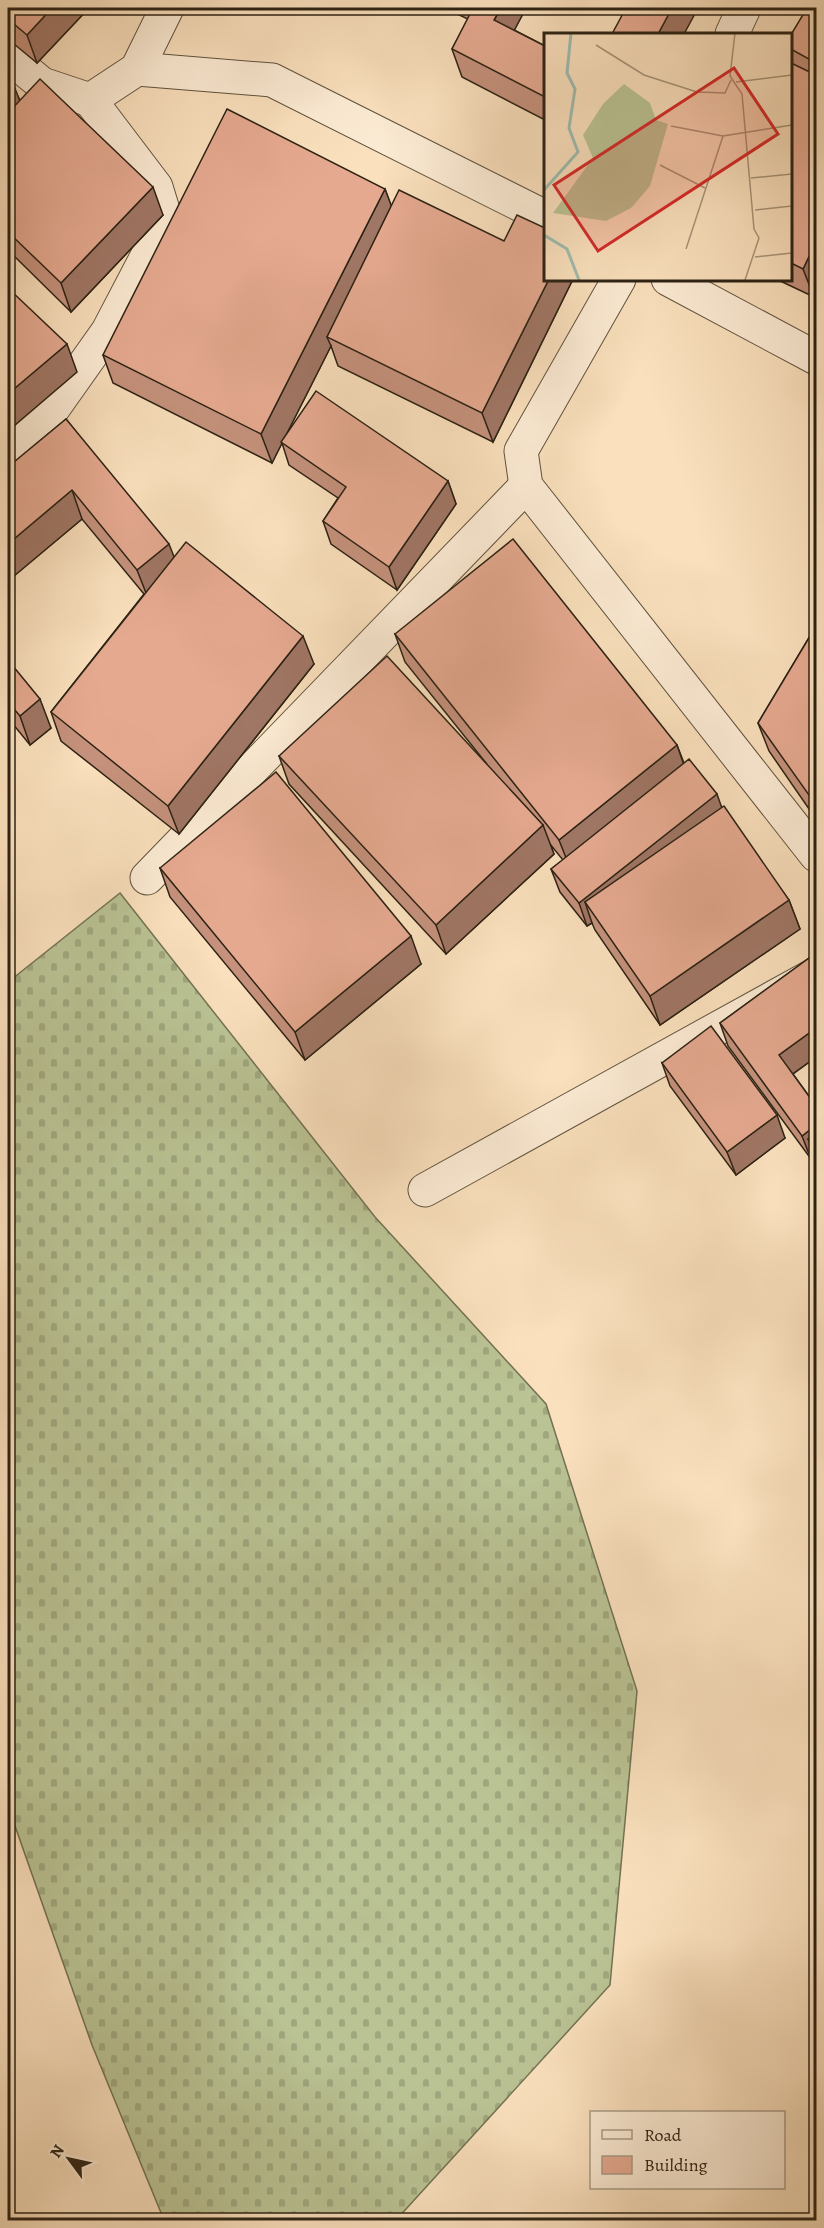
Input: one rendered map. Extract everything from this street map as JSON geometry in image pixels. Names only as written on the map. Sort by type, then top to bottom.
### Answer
[{"type":"street","points":[[90,100],[137,69],[167,8]]},
{"type":"street","points":[[732,33],[744,8]]},
{"type":"street","points":[[8,56],[42,84],[90,100],[156,187],[166,220],[108,331],[50,413],[8,457]]},
{"type":"street","points":[[137,69],[272,80],[544,216]]},
{"type":"street","points":[[618,280],[521,451],[526,486],[816,855]]},
{"type":"street","points":[[670,280],[816,358]]},
{"type":"street","points":[[147,878],[526,486]]},
{"type":"street","points":[[425,1190],[816,974]]},
{"type":"green space","points":[[120,893],[375,1217],[546,1404],[637,1691],[610,1985],[396,2220],[164,2220],[92,2045],[8,1806],[8,978],[12,979]]},
{"type":"building","points":[[8,8],[52,8],[27,35],[8,19]]},
{"type":"building","points":[[473,8],[501,8],[494,20],[544,45],[544,96],[452,49]]},
{"type":"building","points":[[626,8],[672,8],[659,33],[613,33]]},
{"type":"building","points":[[807,8],[816,8],[816,63],[791,49],[791,35]]},
{"type":"building","points":[[791,63],[816,75],[816,242],[803,269],[791,263]]},
{"type":"building","points":[[40,79],[153,187],[61,283],[8,232],[8,113]]},
{"type":"building","points":[[8,80],[14,86],[8,94]]},
{"type":"building","points":[[227,109],[385,189],[261,434],[103,355]]},
{"type":"building","points":[[399,190],[504,241],[517,215],[544,228],[544,280],[548,280],[482,413],[327,337]]},
{"type":"building","points":[[8,288],[67,344],[8,394]]},
{"type":"building","points":[[316,391],[448,481],[389,567],[323,521],[346,487],[281,442]]},
{"type":"building","points":[[66,419],[169,544],[137,570],[72,490],[8,544],[8,467]]},
{"type":"building","points":[[513,539],[677,745],[559,840],[395,634]]},
{"type":"building","points":[[186,542],[303,636],[168,806],[51,712]]},
{"type":"building","points":[[816,626],[816,805],[758,723]]},
{"type":"building","points":[[387,656],[543,825],[436,925],[279,756]]},
{"type":"building","points":[[8,660],[40,699],[20,716],[8,702]]},
{"type":"building","points":[[689,759],[717,794],[579,903],[551,869]]},
{"type":"building","points":[[276,772],[411,936],[295,1032],[160,868]]},
{"type":"building","points":[[724,806],[789,900],[650,996],[585,902]]},
{"type":"building","points":[[816,953],[816,1028],[779,1055],[816,1106],[816,1125],[802,1136],[720,1023]]},
{"type":"building","points":[[711,1026],[777,1115],[727,1152],[662,1063]]},
{"type":"building","points":[[816,1133],[816,1149],[808,1139]]}]
